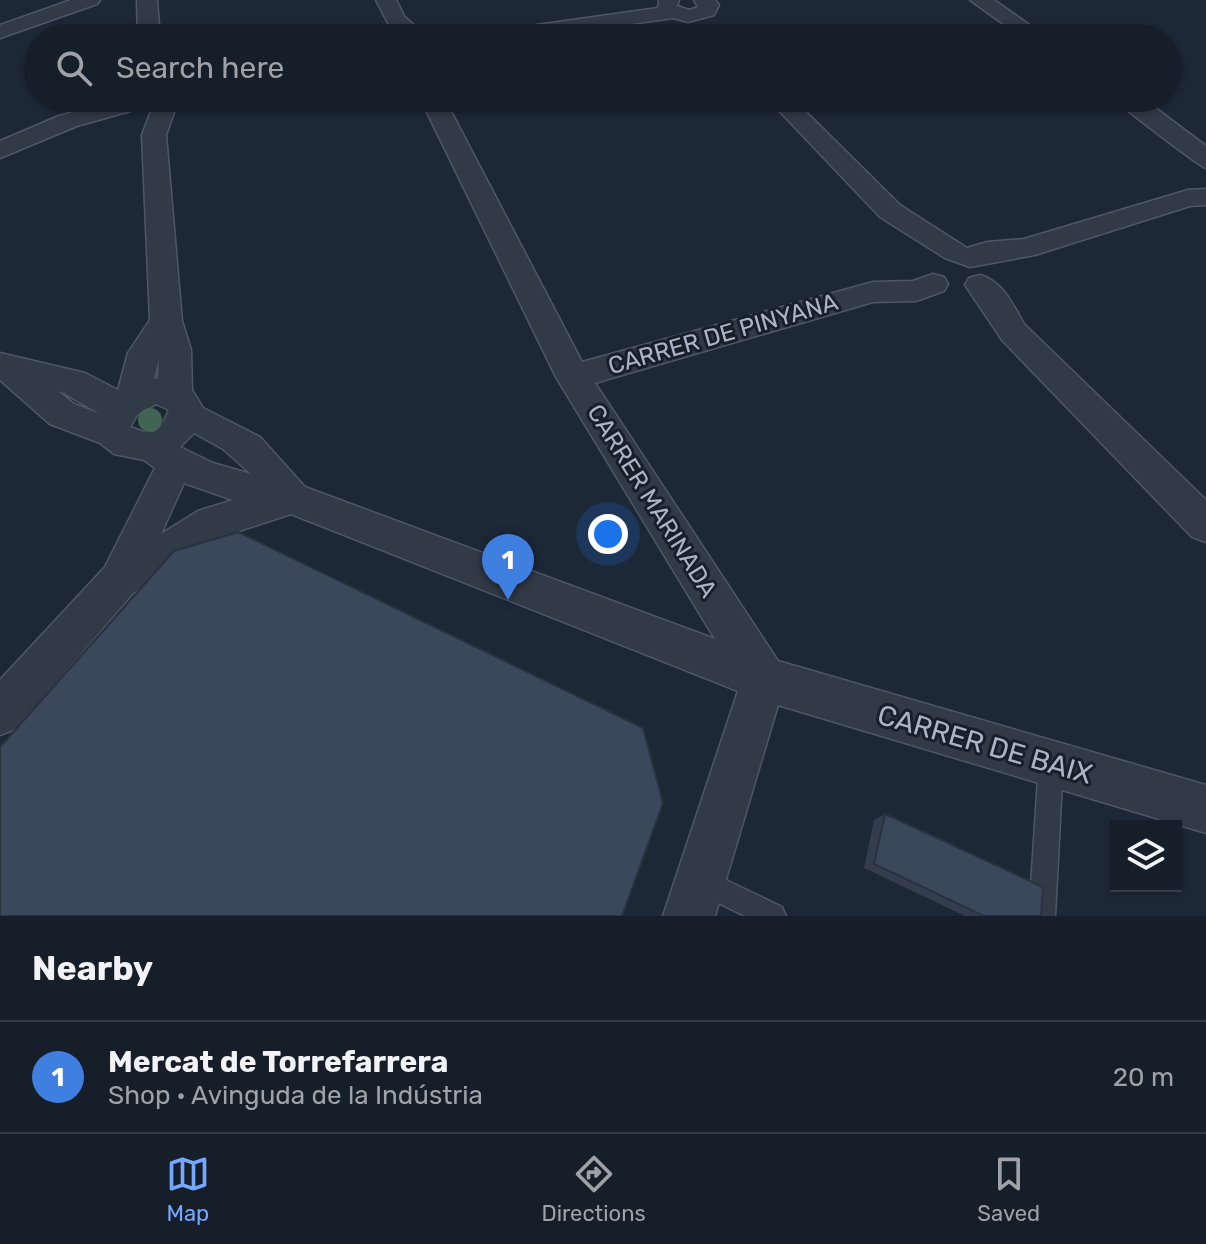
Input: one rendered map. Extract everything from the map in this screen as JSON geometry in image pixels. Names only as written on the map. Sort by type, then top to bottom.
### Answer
[{"type":"street","points":[[0,32],[90,0]]},
{"type":"street","points":[[147,0],[148,24]]},
{"type":"street","points":[[980,0],[1016,24]]},
{"type":"street","points":[[579,24],[672,8],[713,14]]},
{"type":"street","points":[[0,150],[94,112]]},
{"type":"street","points":[[130,112],[139,126],[154,135]]},
{"type":"street","points":[[119,580],[181,404],[175,350],[166,321],[154,135],[164,112]]},
{"type":"street","name":"CARRER MARINADA","points":[[439,112],[573,377],[764,679]]},
{"type":"street","points":[[793,112],[890,211],[972,267],[1013,332]]},
{"type":"street","points":[[1146,112],[1177,133],[1206,160]]},
{"type":"street","points":[[1177,133],[1206,144]]},
{"type":"street","points":[[930,276],[934,250],[972,267],[1003,267],[1025,248],[1200,193]]},
{"type":"street","points":[[890,211],[930,276],[1013,332],[1206,525]]},
{"type":"street","points":[[930,276],[966,291],[972,267]]},
{"type":"street","name":"CARRER DE PINYANA","points":[[573,377],[873,292],[916,291],[930,276]]},
{"type":"street","points":[[121,414],[144,353],[166,321]]},
{"type":"street","name":"CARRER DE BAIX","points":[[3,366],[62,414],[121,414],[119,443],[163,455],[245,490],[292,498],[764,679],[1206,809]]},
{"type":"street","points":[[0,713],[119,580],[212,523],[292,498],[264,459],[181,404],[154,391],[121,414]]},
{"type":"street","points":[[695,899],[764,679]]},
{"type":"lane","points":[[1042,916],[1051,763]]},
{"type":"lane","points":[[695,899],[773,916]]},
{"type":"building","points":[[238,532],[643,728],[663,803],[622,916],[0,916],[0,747],[174,551]]},
{"type":"building","points":[[885,814],[1043,887],[1041,916],[984,916],[874,864]]},
{"type":"place","name":"Mercat de Torrefarrera","points":[[508,600]]}]
